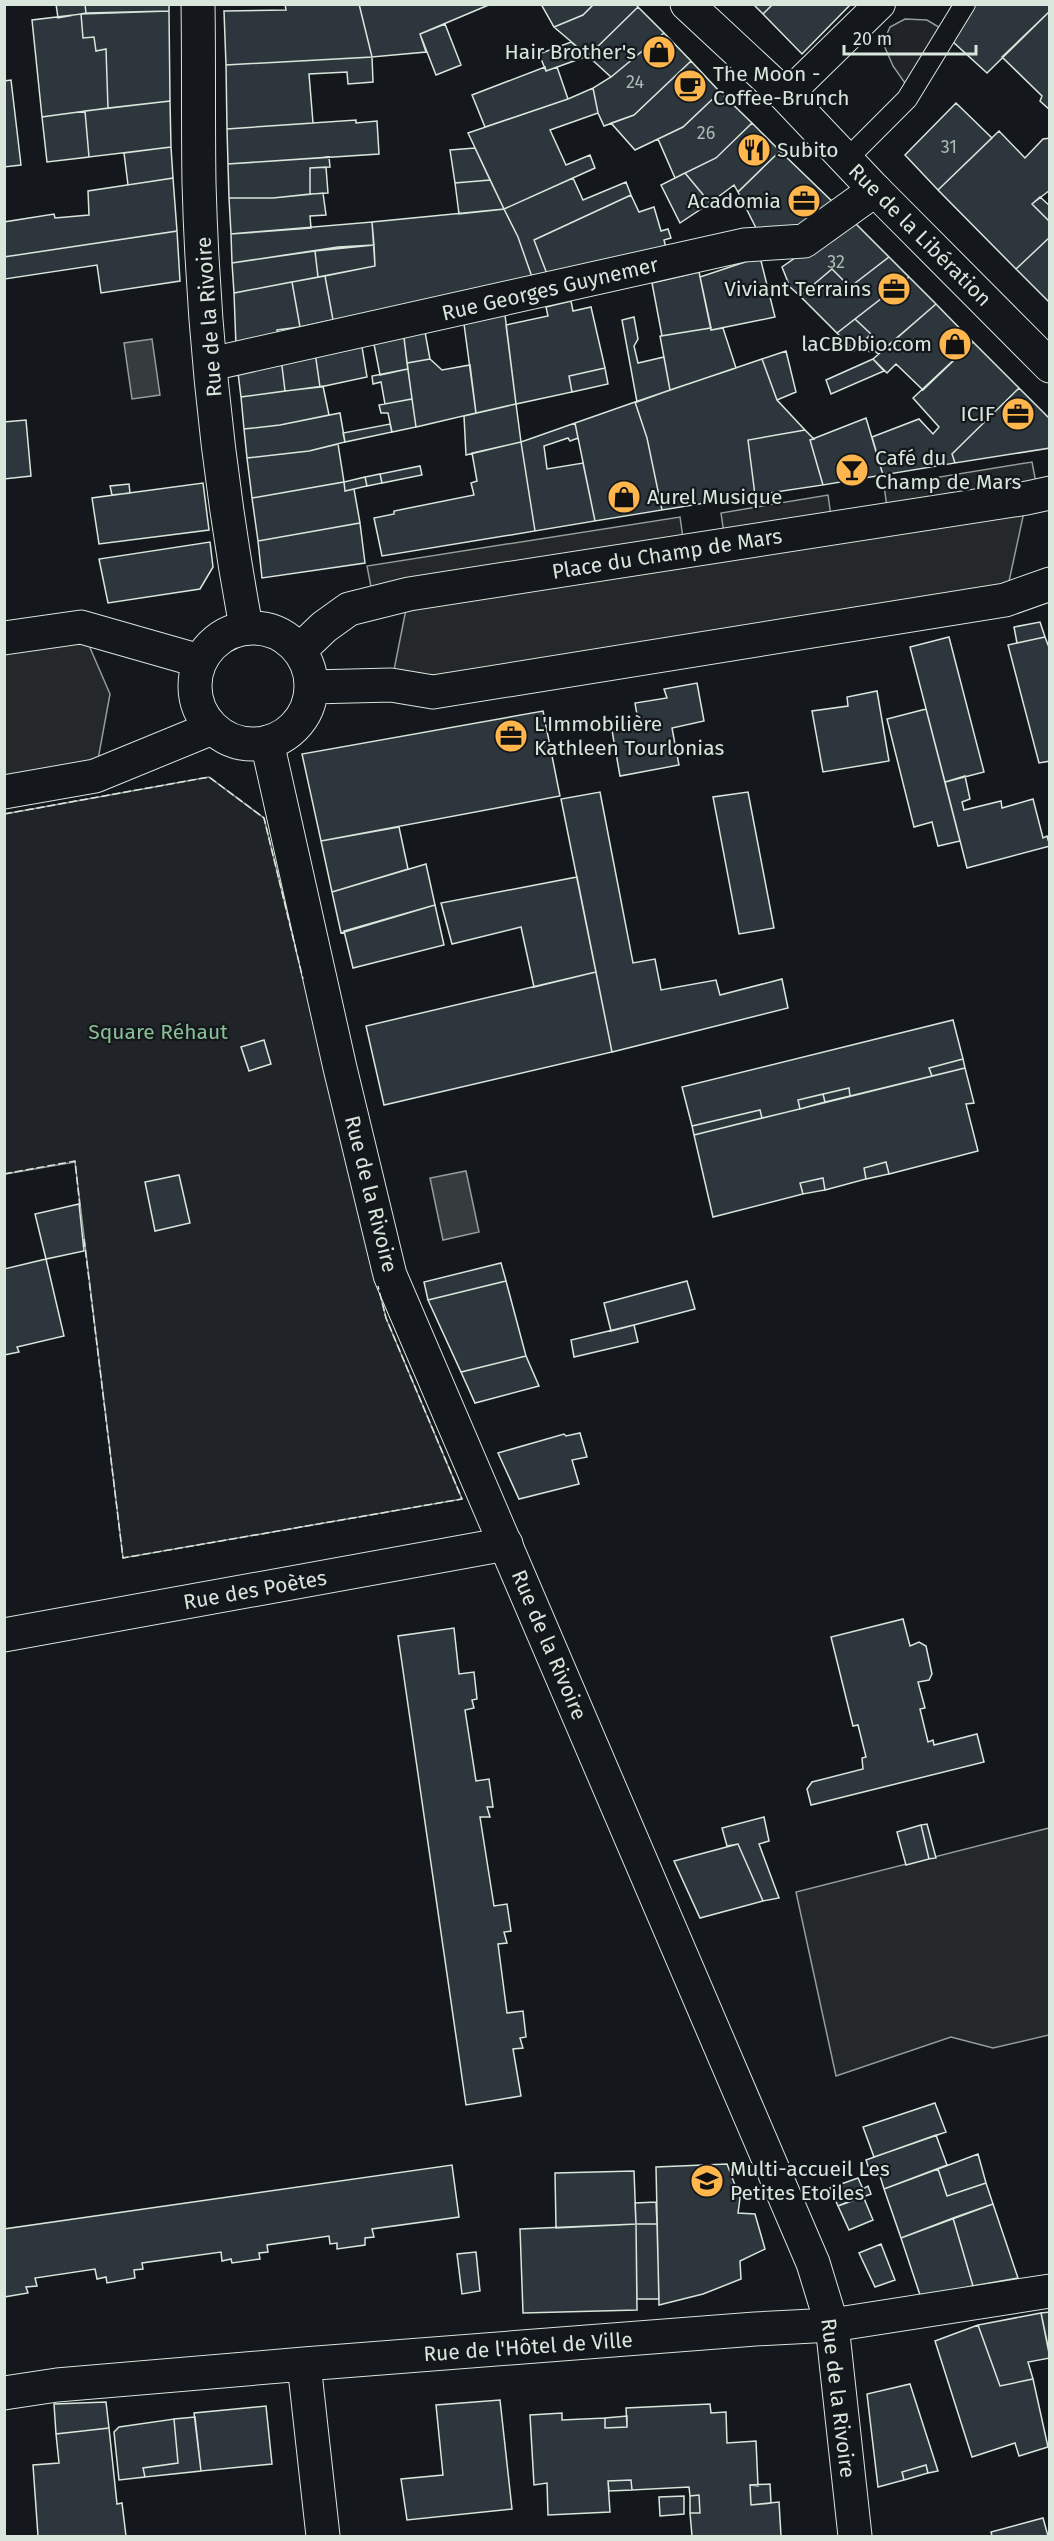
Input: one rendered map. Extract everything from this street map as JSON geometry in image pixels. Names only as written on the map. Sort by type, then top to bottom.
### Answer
[{"type":"street","name":"Rue de la Rivoire","points":[[198,4],[200,184],[211,364],[223,481],[246,627]]},
{"type":"street","name":"Rue de la Libération","points":[[687,4],[786,96],[875,190],[1050,366]]},
{"type":"street","points":[[786,96],[880,4]]},
{"type":"street","name":"Rue Georges Guynemer","points":[[211,364],[744,245],[804,241],[875,190]]},
{"type":"street","name":"Place du Champ de Mars","points":[[300,650],[324,627],[349,609],[409,594],[1050,493]]},
{"type":"street","points":[[312,687],[391,685],[433,692],[1005,600],[1050,584]]},
{"type":"street","points":[[4,638],[81,627],[200,661]]},
{"type":"street","points":[[246,627],[266,628],[285,636],[300,650],[308,663],[312,687],[306,709],[294,728],[281,737],[267,742],[248,744],[238,742],[212,728],[201,714],[195,697],[194,679],[200,661],[211,644],[227,633],[246,627]]},
{"type":"street","points":[[4,792],[95,776],[212,728]]},
{"type":"street","name":"Rue de la Rivoire","points":[[267,742],[340,1068],[390,1275],[813,2263],[832,2325],[855,2536]]},
{"type":"street","name":"Rue des Poètes","points":[[4,1635],[506,1544]]},
{"type":"street","name":"Rue de l'Hôtel de Ville","points":[[4,2393],[57,2385],[304,2364],[832,2325],[1050,2291]]},
{"type":"street","points":[[304,2364],[323,2536]]},
{"type":"lane","points":[[846,160],[907,99],[965,4]]},
{"type":"green space","points":[[905,19],[927,20],[947,32],[907,86],[893,66],[883,43],[890,27]]},
{"type":"green space","name":"Square Réhaut","points":[[209,777],[264,818],[386,1318],[462,1499],[123,1558],[75,1162],[5,1174],[5,814]]},
{"type":"shaded area","points":[[152,339],[160,395],[132,399],[124,343]]},
{"type":"shaded area","points":[[1032,462],[1036,483],[887,507],[884,486]]},
{"type":"shaded area","points":[[828,495],[831,516],[724,534],[721,513]]},
{"type":"shaded area","points":[[1027,498],[1005,600],[391,685],[409,594]]},
{"type":"shaded area","points":[[680,517],[683,538],[371,587],[367,566]]},
{"type":"shaded area","points":[[81,627],[110,694],[95,776],[5,792],[5,638]]},
{"type":"shaded area","points":[[466,1171],[479,1232],[443,1240],[430,1178]]},
{"type":"shaded area","points":[[1049,1828],[1049,2035],[993,2048],[951,2037],[836,2076],[796,1892]]},
{"type":"building","points":[[56,4],[85,4],[86,13],[58,18]]},
{"type":"building","points":[[85,4],[169,4],[169,11],[86,13]]},
{"type":"building","points":[[285,4],[359,4],[372,57],[226,65],[224,11],[286,10]]},
{"type":"building","points":[[359,4],[491,4],[420,34],[426,52],[372,57]]},
{"type":"building","points":[[541,4],[594,4],[583,15],[554,27]]},
{"type":"building","points":[[594,4],[636,4],[638,7],[588,56],[554,27],[583,15]]},
{"type":"building","points":[[753,4],[773,4],[763,14]]},
{"type":"building","points":[[773,4],[851,4],[802,54],[763,14]]},
{"type":"building","points":[[955,4],[1050,4],[1050,11],[987,73],[940,30]]},
{"type":"building","points":[[638,7],[664,33],[611,77],[588,56]]},
{"type":"building","points":[[169,11],[170,101],[108,108],[106,49],[96,51],[94,37],[83,38],[81,14]]},
{"type":"building","points":[[1050,11],[1050,110],[1040,101],[1042,96],[1002,57]]},
{"type":"building","points":[[81,14],[83,38],[94,37],[96,51],[106,49],[108,108],[42,117],[32,20]]},
{"type":"building","points":[[445,24],[461,65],[436,75],[420,34]]},
{"type":"building","points":[[664,33],[691,61],[634,115],[604,126],[598,113],[593,88],[611,77]]},
{"type":"building","points":[[571,42],[588,56],[546,71],[539,54]]},
{"type":"building","points":[[372,57],[373,82],[348,84],[347,72],[309,74],[313,123],[227,129],[226,65]]},
{"type":"building","points":[[691,61],[720,92],[683,127],[635,150],[611,123],[634,115]]},
{"type":"building","points":[[545,67],[546,71],[557,67],[568,99],[485,127],[472,95]]},
{"type":"building","points":[[11,80],[21,165],[4,167],[4,81]]},
{"type":"building","points":[[593,88],[598,113],[550,130],[566,165],[590,155],[595,168],[504,209],[468,133],[568,99]]},
{"type":"building","points":[[720,92],[752,123],[716,158],[675,178],[658,139],[683,127]]},
{"type":"building","points":[[170,101],[171,147],[89,157],[85,111]]},
{"type":"building","points":[[956,103],[992,138],[938,190],[905,155]]},
{"type":"building","points":[[85,111],[89,157],[47,162],[42,117]]},
{"type":"building","points":[[356,120],[356,123],[377,121],[379,154],[228,164],[227,129]]},
{"type":"building","points":[[752,123],[780,151],[738,192],[734,185],[710,203],[685,173],[716,158]]},
{"type":"building","points":[[999,131],[1025,158],[1043,139],[1050,138],[1050,190],[1032,204],[1050,222],[1050,237],[1016,269],[938,190]]},
{"type":"building","points":[[171,147],[173,178],[128,185],[124,153]]},
{"type":"building","points":[[475,148],[490,180],[455,183],[450,150]]},
{"type":"building","points":[[780,151],[838,207],[815,226],[760,236],[738,192]]},
{"type":"building","points":[[329,157],[330,167],[310,168],[310,194],[273,198],[229,198],[228,164]]},
{"type":"building","points":[[326,167],[328,193],[310,194],[310,168]]},
{"type":"building","points":[[685,173],[710,203],[680,223],[661,185]]},
{"type":"building","points":[[173,178],[177,231],[4,257],[4,222],[54,214],[55,218],[89,215],[88,191]]},
{"type":"building","points":[[573,178],[583,200],[626,182],[631,195],[534,240],[547,274],[532,277],[518,237],[504,209]]},
{"type":"building","points":[[490,180],[504,209],[459,214],[455,183]]},
{"type":"building","points":[[323,193],[326,215],[310,216],[311,228],[231,234],[229,198],[273,198]]},
{"type":"building","points":[[631,195],[639,212],[654,207],[661,231],[668,229],[671,238],[664,240],[666,248],[547,274],[534,240]]},
{"type":"building","points":[[1040,197],[1050,206],[1050,222],[1032,204]]},
{"type":"building","points":[[504,209],[518,237],[532,277],[333,320],[325,276],[375,266],[372,222]]},
{"type":"building","points":[[851,219],[889,257],[850,287],[832,269],[800,296],[790,287],[782,267]]},
{"type":"building","points":[[372,222],[374,245],[338,247],[232,263],[231,234]]},
{"type":"building","points":[[177,231],[180,281],[101,293],[97,265],[5,279],[4,257]]},
{"type":"building","points":[[1050,237],[1050,303],[1016,269]]},
{"type":"building","points":[[374,245],[375,266],[318,277],[315,251]]},
{"type":"building","points":[[315,251],[318,277],[234,293],[232,263]]},
{"type":"building","points":[[760,257],[775,317],[711,330],[700,277]]},
{"type":"building","points":[[889,257],[909,277],[837,333],[800,296],[832,269],[850,287]]},
{"type":"building","points":[[699,272],[711,328],[662,336],[652,283]]},
{"type":"building","points":[[325,276],[333,320],[300,327],[292,282]]},
{"type":"building","points":[[909,277],[936,304],[878,354],[874,350],[870,352],[861,344],[871,334],[855,319]]},
{"type":"building","points":[[292,282],[300,327],[277,330],[278,337],[236,346],[234,293]]},
{"type":"building","points":[[571,301],[573,311],[591,307],[605,368],[569,376],[572,392],[516,404],[506,325],[548,316],[546,307]]},
{"type":"building","points":[[936,304],[973,342],[923,390],[896,364],[887,373],[873,359]]},
{"type":"building","points":[[505,315],[516,404],[476,413],[464,324]]},
{"type":"building","points":[[634,317],[638,339],[634,346],[638,363],[664,357],[670,390],[637,402],[622,320]]},
{"type":"building","points":[[855,319],[871,334],[854,351],[837,333]]},
{"type":"building","points":[[711,328],[711,330],[723,328],[736,368],[670,390],[660,336]]},
{"type":"building","points":[[403,331],[408,369],[380,375],[373,339]]},
{"type":"building","points":[[425,332],[430,359],[407,363],[404,337]]},
{"type":"building","points":[[361,341],[367,377],[320,387],[315,352]]},
{"type":"building","points":[[973,342],[1019,388],[952,454],[955,463],[883,475],[872,437],[919,419],[933,434],[939,427],[913,398]]},
{"type":"building","points":[[786,351],[796,392],[777,400],[762,359]]},
{"type":"building","points":[[315,352],[320,387],[285,391],[281,358]]},
{"type":"building","points":[[281,358],[285,391],[241,397],[237,365]]},
{"type":"building","points":[[430,359],[442,370],[470,365],[476,413],[416,427],[407,363]]},
{"type":"building","points":[[762,359],[777,400],[805,430],[748,440],[755,495],[662,510],[647,438],[635,402]]},
{"type":"building","points":[[873,359],[884,371],[831,394],[826,380]]},
{"type":"building","points":[[605,368],[608,384],[572,392],[569,376]]},
{"type":"building","points":[[408,369],[412,399],[385,404],[381,382],[373,384],[372,376]]},
{"type":"building","points":[[323,386],[329,415],[280,425],[244,429],[241,397]]},
{"type":"building","points":[[1019,388],[1050,419],[1050,448],[955,463],[952,454]]},
{"type":"building","points":[[412,399],[416,427],[392,432],[388,413],[381,413],[379,405]]},
{"type":"building","points":[[635,402],[647,438],[662,510],[595,521],[575,423]]},
{"type":"building","points":[[516,404],[521,442],[466,455],[464,416]]},
{"type":"building","points":[[340,413],[345,442],[309,451],[247,458],[244,429],[280,425]]},
{"type":"building","points":[[866,418],[883,475],[823,485],[810,440]]},
{"type":"building","points":[[26,420],[31,476],[4,479],[4,422]]},
{"type":"building","points":[[575,423],[578,438],[570,441],[568,438],[544,446],[547,469],[583,463],[595,521],[535,531],[521,442]]},
{"type":"building","points":[[390,424],[392,432],[345,442],[343,433]]},
{"type":"building","points":[[805,430],[814,439],[810,440],[823,485],[755,495],[748,440]]},
{"type":"building","points":[[521,442],[535,531],[382,556],[374,518],[394,514],[394,511],[474,495],[471,483],[477,481],[472,453]]},
{"type":"building","points":[[338,444],[344,482],[252,498],[247,458],[309,451]]},
{"type":"building","points":[[420,466],[422,475],[382,483],[380,474]]},
{"type":"building","points":[[380,474],[382,483],[367,486],[365,477]]},
{"type":"building","points":[[365,477],[367,486],[345,491],[344,482]]},
{"type":"building","points":[[344,482],[345,491],[354,489],[360,523],[258,541],[252,498]]},
{"type":"building","points":[[203,483],[209,530],[99,544],[92,498]]},
{"type":"building","points":[[129,484],[130,493],[112,495],[110,486]]},
{"type":"building","points":[[360,523],[365,563],[262,578],[258,541]]},
{"type":"building","points":[[210,542],[213,567],[200,589],[108,603],[99,559]]},
{"type":"building","points":[[1040,622],[1045,637],[1017,643],[1014,627]]},
{"type":"building","points":[[949,637],[984,772],[945,782],[910,647]]},
{"type":"building","points":[[1045,637],[1050,650],[1050,761],[1039,763],[1008,645]]},
{"type":"building","points":[[697,683],[704,721],[672,728],[679,765],[620,776],[611,725],[638,721],[635,703],[667,698],[664,689]]},
{"type":"building","points":[[877,691],[889,761],[823,772],[812,711],[848,706],[847,697]]},
{"type":"building","points":[[926,709],[960,841],[938,846],[932,822],[914,827],[887,719]]},
{"type":"building","points":[[543,711],[560,796],[321,841],[302,754]]},
{"type":"building","points":[[965,776],[970,799],[962,802],[964,810],[1001,801],[1002,808],[1033,799],[1043,838],[1047,836],[1050,846],[967,868],[945,782]]},
{"type":"building","points":[[600,792],[633,963],[655,959],[661,990],[716,980],[720,995],[782,979],[788,1008],[612,1052],[561,799]]},
{"type":"building","points":[[748,792],[774,928],[739,934],[713,797]]},
{"type":"building","points":[[399,827],[408,869],[332,892],[321,841]]},
{"type":"building","points":[[426,864],[435,905],[341,933],[332,892]]},
{"type":"building","points":[[577,877],[596,972],[534,987],[521,927],[452,944],[441,903]]},
{"type":"building","points":[[435,905],[444,945],[353,968],[344,931]]},
{"type":"building","points":[[596,972],[612,1052],[384,1105],[366,1026]]},
{"type":"building","points":[[953,1020],[963,1059],[929,1068],[932,1076],[850,1096],[849,1088],[798,1100],[800,1109],[762,1118],[760,1110],[692,1126],[682,1087]]},
{"type":"building","points":[[264,1040],[271,1064],[249,1071],[241,1047]]},
{"type":"building","points":[[963,1059],[965,1068],[932,1076],[929,1068]]},
{"type":"building","points":[[965,1068],[974,1103],[966,1104],[978,1151],[889,1174],[886,1162],[864,1168],[866,1179],[825,1190],[823,1178],[800,1183],[803,1194],[713,1217],[694,1135]]},
{"type":"building","points":[[849,1088],[850,1096],[825,1102],[823,1094]]},
{"type":"building","points":[[823,1094],[825,1102],[800,1109],[798,1100]]},
{"type":"building","points":[[760,1110],[762,1118],[694,1135],[692,1126]]},
{"type":"building","points":[[886,1162],[889,1174],[866,1179],[864,1168]]},
{"type":"building","points":[[179,1175],[190,1223],[155,1231],[145,1182]]},
{"type":"building","points":[[823,1178],[825,1190],[803,1194],[800,1183]]},
{"type":"building","points":[[79,1204],[84,1251],[46,1259],[35,1214]]},
{"type":"building","points":[[46,1259],[64,1336],[17,1347],[19,1352],[4,1355],[4,1269]]},
{"type":"building","points":[[501,1263],[506,1281],[428,1300],[424,1282]]},
{"type":"building","points":[[506,1281],[526,1356],[461,1372],[428,1300]]},
{"type":"building","points":[[687,1281],[695,1309],[611,1331],[604,1303]]},
{"type":"building","points":[[634,1325],[638,1342],[574,1357],[571,1340]]},
{"type":"building","points":[[526,1356],[539,1386],[475,1403],[461,1372]]},
{"type":"building","points":[[580,1433],[587,1457],[572,1460],[579,1484],[519,1499],[498,1453],[564,1434],[566,1436]]},
{"type":"building","points":[[903,1619],[910,1646],[919,1642],[926,1646],[932,1674],[929,1680],[918,1682],[925,1708],[920,1709],[928,1742],[933,1740],[934,1745],[977,1734],[984,1762],[811,1805],[807,1789],[812,1782],[863,1769],[862,1758],[866,1757],[858,1725],[853,1726],[831,1637]]},
{"type":"building","points":[[454,1628],[459,1674],[474,1672],[477,1699],[472,1700],[474,1708],[465,1710],[476,1781],[489,1779],[493,1807],[487,1807],[490,1817],[480,1817],[494,1906],[507,1904],[511,1931],[504,1932],[507,1943],[498,1944],[507,2013],[523,2011],[526,2037],[520,2038],[523,2048],[513,2049],[521,2096],[466,2105],[398,1636]]},
{"type":"building","points":[[764,1817],[769,1841],[759,1844],[779,1898],[763,1901],[738,1844],[727,1846],[722,1828]]},
{"type":"building","points":[[927,1824],[936,1858],[929,1859],[921,1825]]},
{"type":"building","points":[[921,1825],[929,1859],[906,1865],[897,1832]]},
{"type":"building","points":[[738,1844],[763,1901],[700,1918],[674,1861]]},
{"type":"building","points":[[935,2103],[946,2132],[874,2157],[863,2127]]},
{"type":"building","points":[[936,2135],[947,2165],[884,2189],[877,2166],[869,2169],[866,2160]]},
{"type":"building","points":[[978,2154],[986,2183],[947,2196],[938,2169]]},
{"type":"building","points":[[727,2164],[740,2198],[738,2213],[755,2214],[765,2249],[740,2261],[741,2279],[703,2294],[659,2305],[656,2167]]},
{"type":"building","points":[[452,2165],[459,2217],[372,2229],[374,2237],[365,2238],[365,2245],[337,2249],[337,2243],[330,2244],[329,2236],[267,2245],[268,2252],[259,2253],[260,2259],[232,2263],[231,2259],[222,2261],[221,2252],[142,2263],[143,2269],[134,2270],[135,2278],[107,2283],[106,2277],[97,2279],[95,2269],[35,2278],[37,2286],[26,2287],[28,2293],[4,2297],[4,2229]]},
{"type":"building","points":[[938,2169],[947,2196],[986,2183],[993,2204],[901,2238],[884,2189]]},
{"type":"building","points":[[634,2171],[636,2224],[556,2228],[555,2173]]},
{"type":"building","points":[[858,2178],[863,2189],[868,2186],[871,2194],[838,2206],[830,2188]]},
{"type":"building","points":[[863,2196],[873,2220],[849,2230],[838,2206]]},
{"type":"building","points":[[656,2202],[657,2224],[636,2224],[635,2203]]},
{"type":"building","points":[[993,2204],[1018,2278],[973,2286],[953,2218]]},
{"type":"building","points":[[953,2218],[973,2286],[921,2298],[901,2238]]},
{"type":"building","points":[[636,2224],[637,2310],[523,2313],[520,2229]]},
{"type":"building","points":[[636,2224],[657,2224],[659,2299],[637,2299]]},
{"type":"building","points":[[881,2244],[895,2280],[875,2287],[859,2253]]},
{"type":"building","points":[[476,2252],[480,2291],[462,2294],[457,2254]]},
{"type":"building","points":[[1050,2312],[1050,2356],[1041,2313]]},
{"type":"building","points":[[1041,2313],[1050,2358],[1028,2362],[1033,2379],[1000,2386],[978,2325]]},
{"type":"building","points":[[978,2325],[1000,2386],[1033,2379],[1048,2447],[1019,2456],[1015,2443],[972,2457],[935,2341]]},
{"type":"building","points":[[910,2384],[938,2471],[928,2473],[926,2465],[902,2472],[904,2480],[878,2487],[867,2394]]},
{"type":"building","points":[[500,2400],[512,2509],[407,2520],[401,2479],[443,2475],[436,2405]]},
{"type":"building","points":[[106,2402],[109,2428],[56,2434],[54,2404]]},
{"type":"building","points":[[710,2404],[711,2413],[726,2412],[727,2443],[756,2441],[758,2486],[750,2485],[751,2505],[779,2502],[781,2536],[692,2536],[690,2513],[700,2513],[699,2495],[690,2496],[689,2487],[632,2490],[631,2480],[608,2481],[610,2512],[548,2515],[547,2483],[534,2485],[530,2415],[562,2413],[562,2420],[605,2418],[605,2428],[627,2427],[626,2408]]},
{"type":"building","points":[[266,2406],[272,2464],[201,2471],[194,2413]]},
{"type":"building","points":[[627,2416],[627,2427],[605,2428],[605,2418]]},
{"type":"building","points":[[195,2417],[201,2471],[145,2477],[143,2468],[178,2463],[174,2419]]},
{"type":"building","points":[[174,2419],[178,2463],[143,2468],[145,2477],[119,2480],[114,2432],[119,2427]]},
{"type":"building","points":[[109,2428],[117,2504],[122,2503],[126,2536],[38,2536],[33,2465],[59,2463],[56,2434]]},
{"type":"building","points":[[926,2465],[928,2473],[904,2480],[902,2472]]},
{"type":"building","points":[[631,2480],[632,2490],[609,2491],[608,2481]]},
{"type":"building","points":[[770,2484],[771,2503],[751,2505],[750,2485]]},
{"type":"building","points":[[699,2495],[700,2513],[690,2513],[690,2496]]},
{"type":"building","points":[[684,2496],[684,2514],[660,2516],[659,2497]]},
{"type":"building","points":[[1043,2518],[1048,2536],[992,2536],[991,2532]]},
{"type":"fence","points":[[4,814],[209,777],[264,818],[303,979]]},
{"type":"fence","points":[[4,1174],[75,1161],[80,1207]]},
{"type":"fence","points":[[84,1239],[123,1558],[462,1499],[386,1318],[378,1286]]},
{"type":"place","name":"Hair Brother's","points":[[659,52]]},
{"type":"place","name":"The Moon - Coffee-Brunch","points":[[690,86]]},
{"type":"place","name":"Subito","points":[[754,150]]},
{"type":"place","name":"Acadomia","points":[[804,201]]},
{"type":"place","name":"Viviant Terrains","points":[[894,289]]},
{"type":"place","name":"laCBDbio.com","points":[[955,344]]},
{"type":"place","name":"ICIF","points":[[1018,414]]},
{"type":"place","name":"Café du Champ de Mars","points":[[852,470]]},
{"type":"place","name":"Aurel Musique","points":[[624,497]]},
{"type":"place","name":"L'Immobilière Kathleen Tourlonias","points":[[511,736]]},
{"type":"place","name":"Multi-accueil Les Petites Etoiles","points":[[707,2181]]}]
